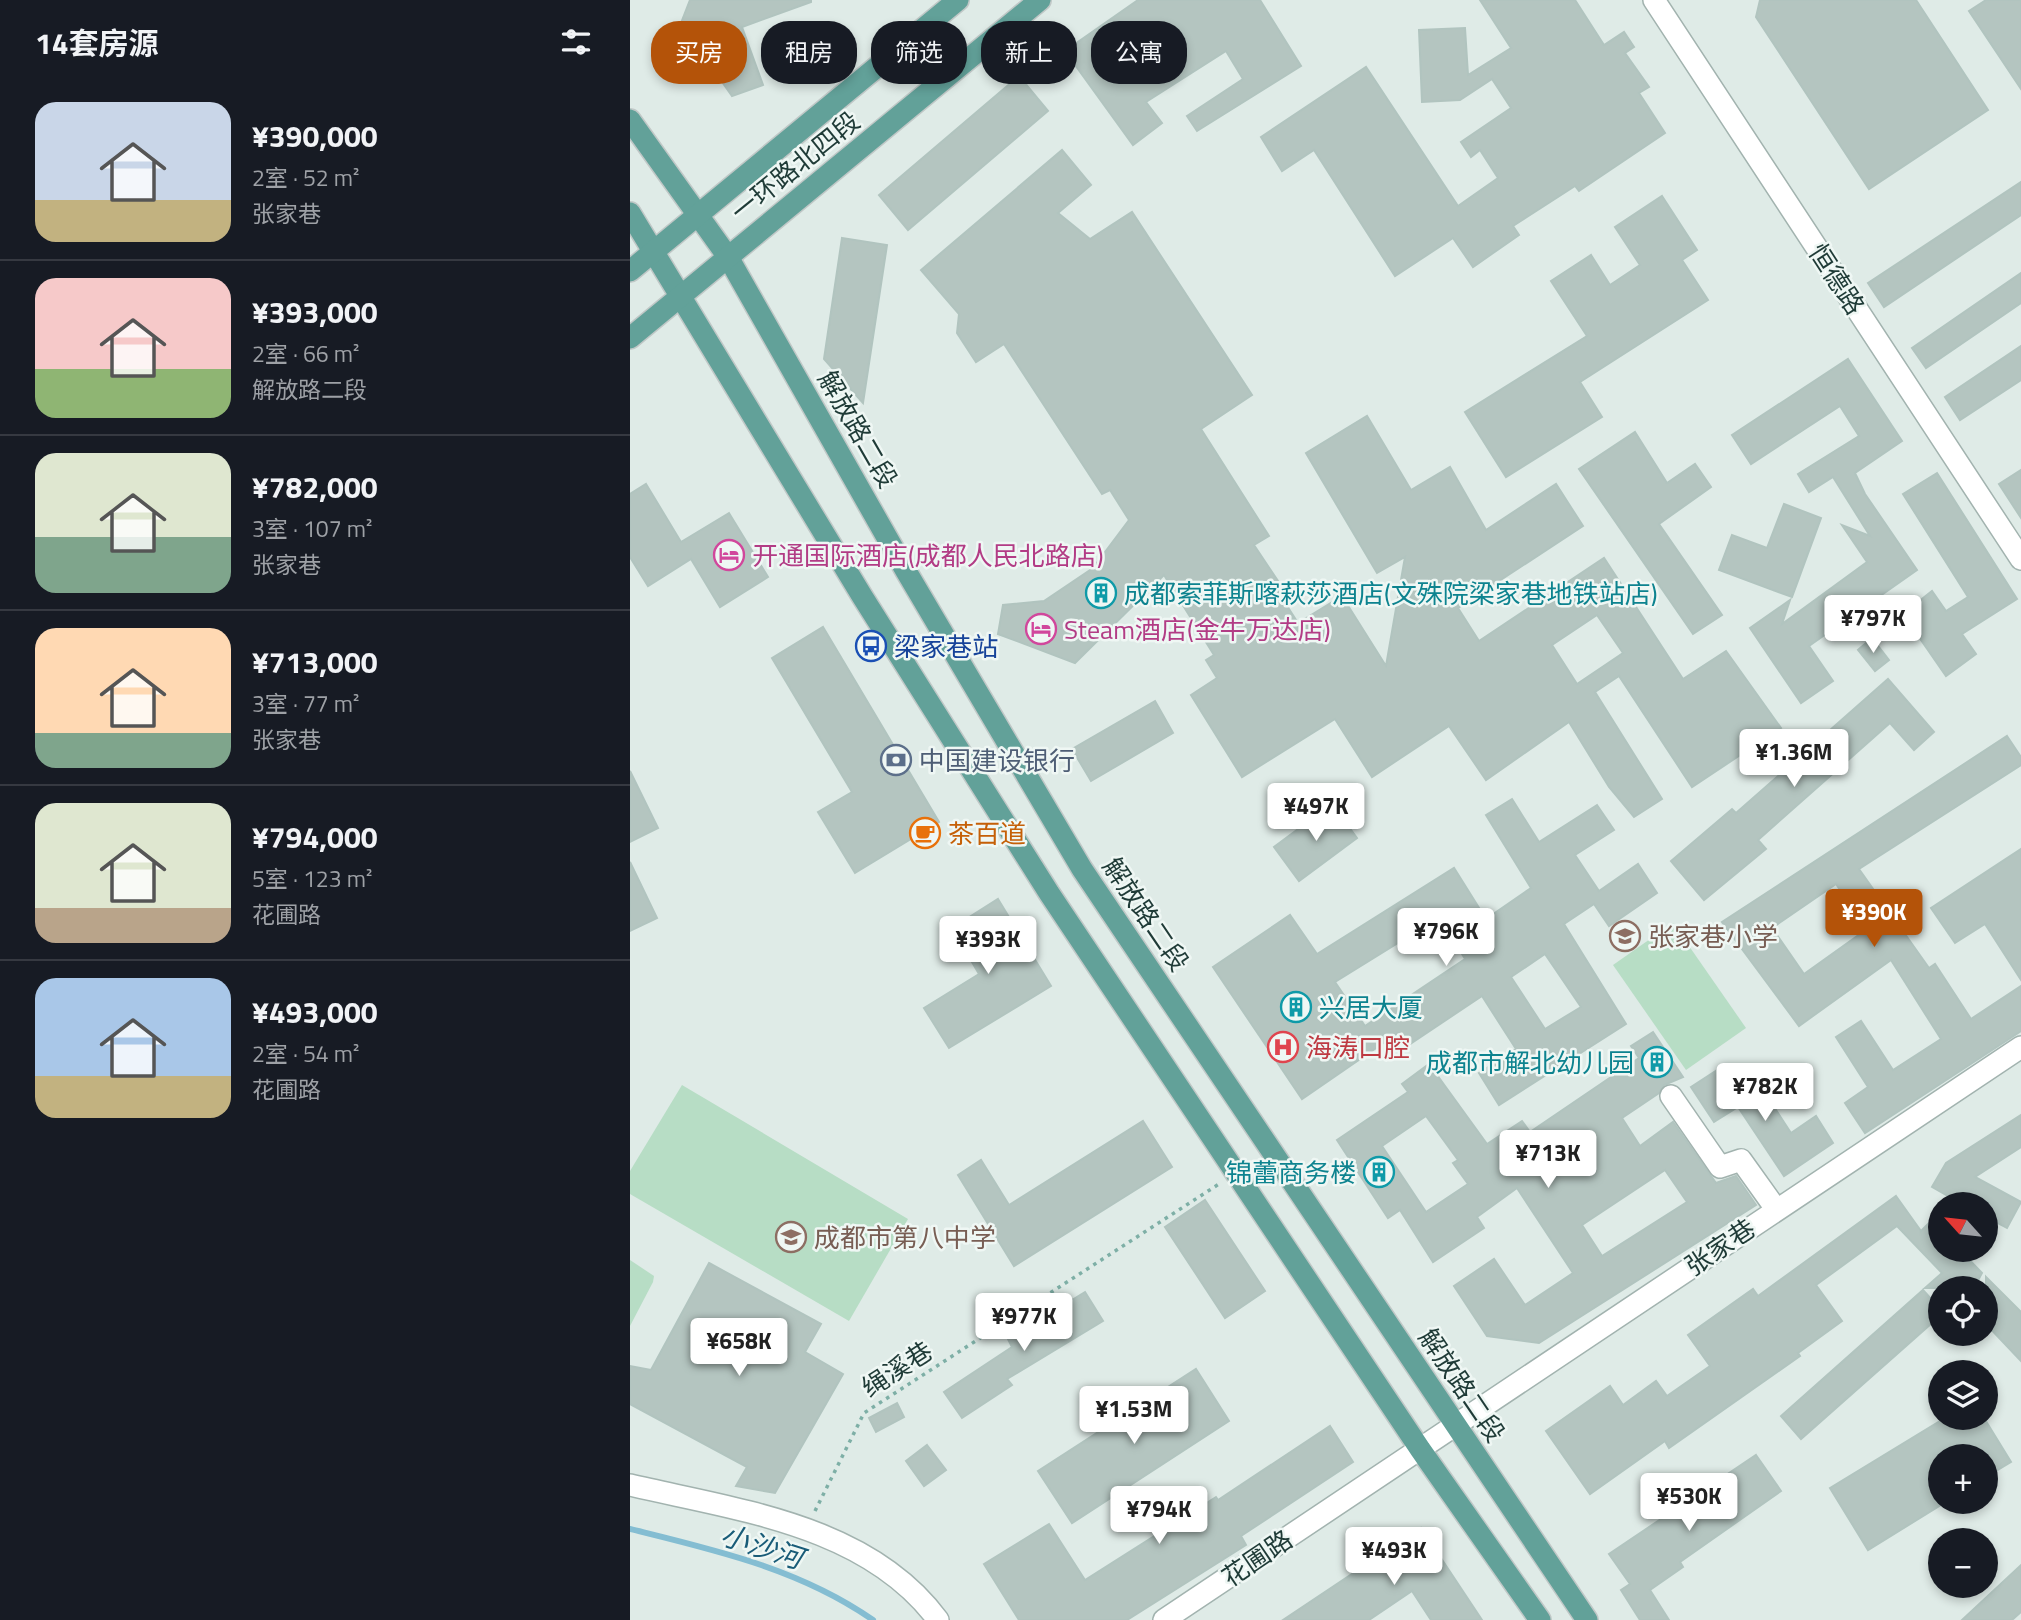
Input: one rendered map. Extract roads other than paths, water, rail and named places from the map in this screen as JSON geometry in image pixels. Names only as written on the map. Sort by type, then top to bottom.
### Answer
[{"type":"main road","name":"一环路北四段","points":[[630,271],[958,0]]},
{"type":"main road","name":"一环路北四段","points":[[630,338],[1040,0]]},
{"type":"main road","name":"解放路二段","points":[[630,120],[728,257],[906,571],[1082,869],[1587,1620]]},
{"type":"main road","points":[[630,213],[682,294],[862,596],[1034,870],[1420,1449],[1540,1620]]},
{"type":"street","name":"恒德路","points":[[1654,0],[2021,559]]},
{"type":"street","name":"张家巷","points":[[1420,1449],[1454,1423],[2021,1046]]},
{"type":"street","points":[[1671,1096],[1720,1167],[1741,1160],[1776,1209]]},
{"type":"street","name":"花圃路","points":[[1164,1620],[1420,1449]]},
{"type":"street","points":[[630,1485],[807,1528],[864,1557],[923,1599],[939,1620]]},
{"type":"waterway","name":"小沙河","points":[[630,1529],[725,1554],[786,1574],[845,1602],[873,1620]]},
{"type":"place","name":"开通国际酒店(成都人民北路店)","points":[[729,555]]},
{"type":"place","name":"成都索菲斯喀萩莎酒店(文殊院梁家巷地铁站店)","points":[[1101,593]]},
{"type":"place","name":"Steam酒店(金牛万达店)","points":[[1041,629]]},
{"type":"place","name":"梁家巷站","points":[[871,646]]},
{"type":"place","name":"中国建设银行","points":[[896,760]]},
{"type":"place","name":"茶百道","points":[[925,833]]},
{"type":"place","name":"张家巷小学","points":[[1625,936]]},
{"type":"place","name":"兴居大厦","points":[[1296,1007]]},
{"type":"place","name":"海涛口腔","points":[[1283,1047]]},
{"type":"place","name":"成都市解北幼儿园","points":[[1657,1062]]},
{"type":"place","name":"锦蕾商务楼","points":[[1379,1172]]},
{"type":"place","name":"成都市第八中学","points":[[791,1237]]}]
